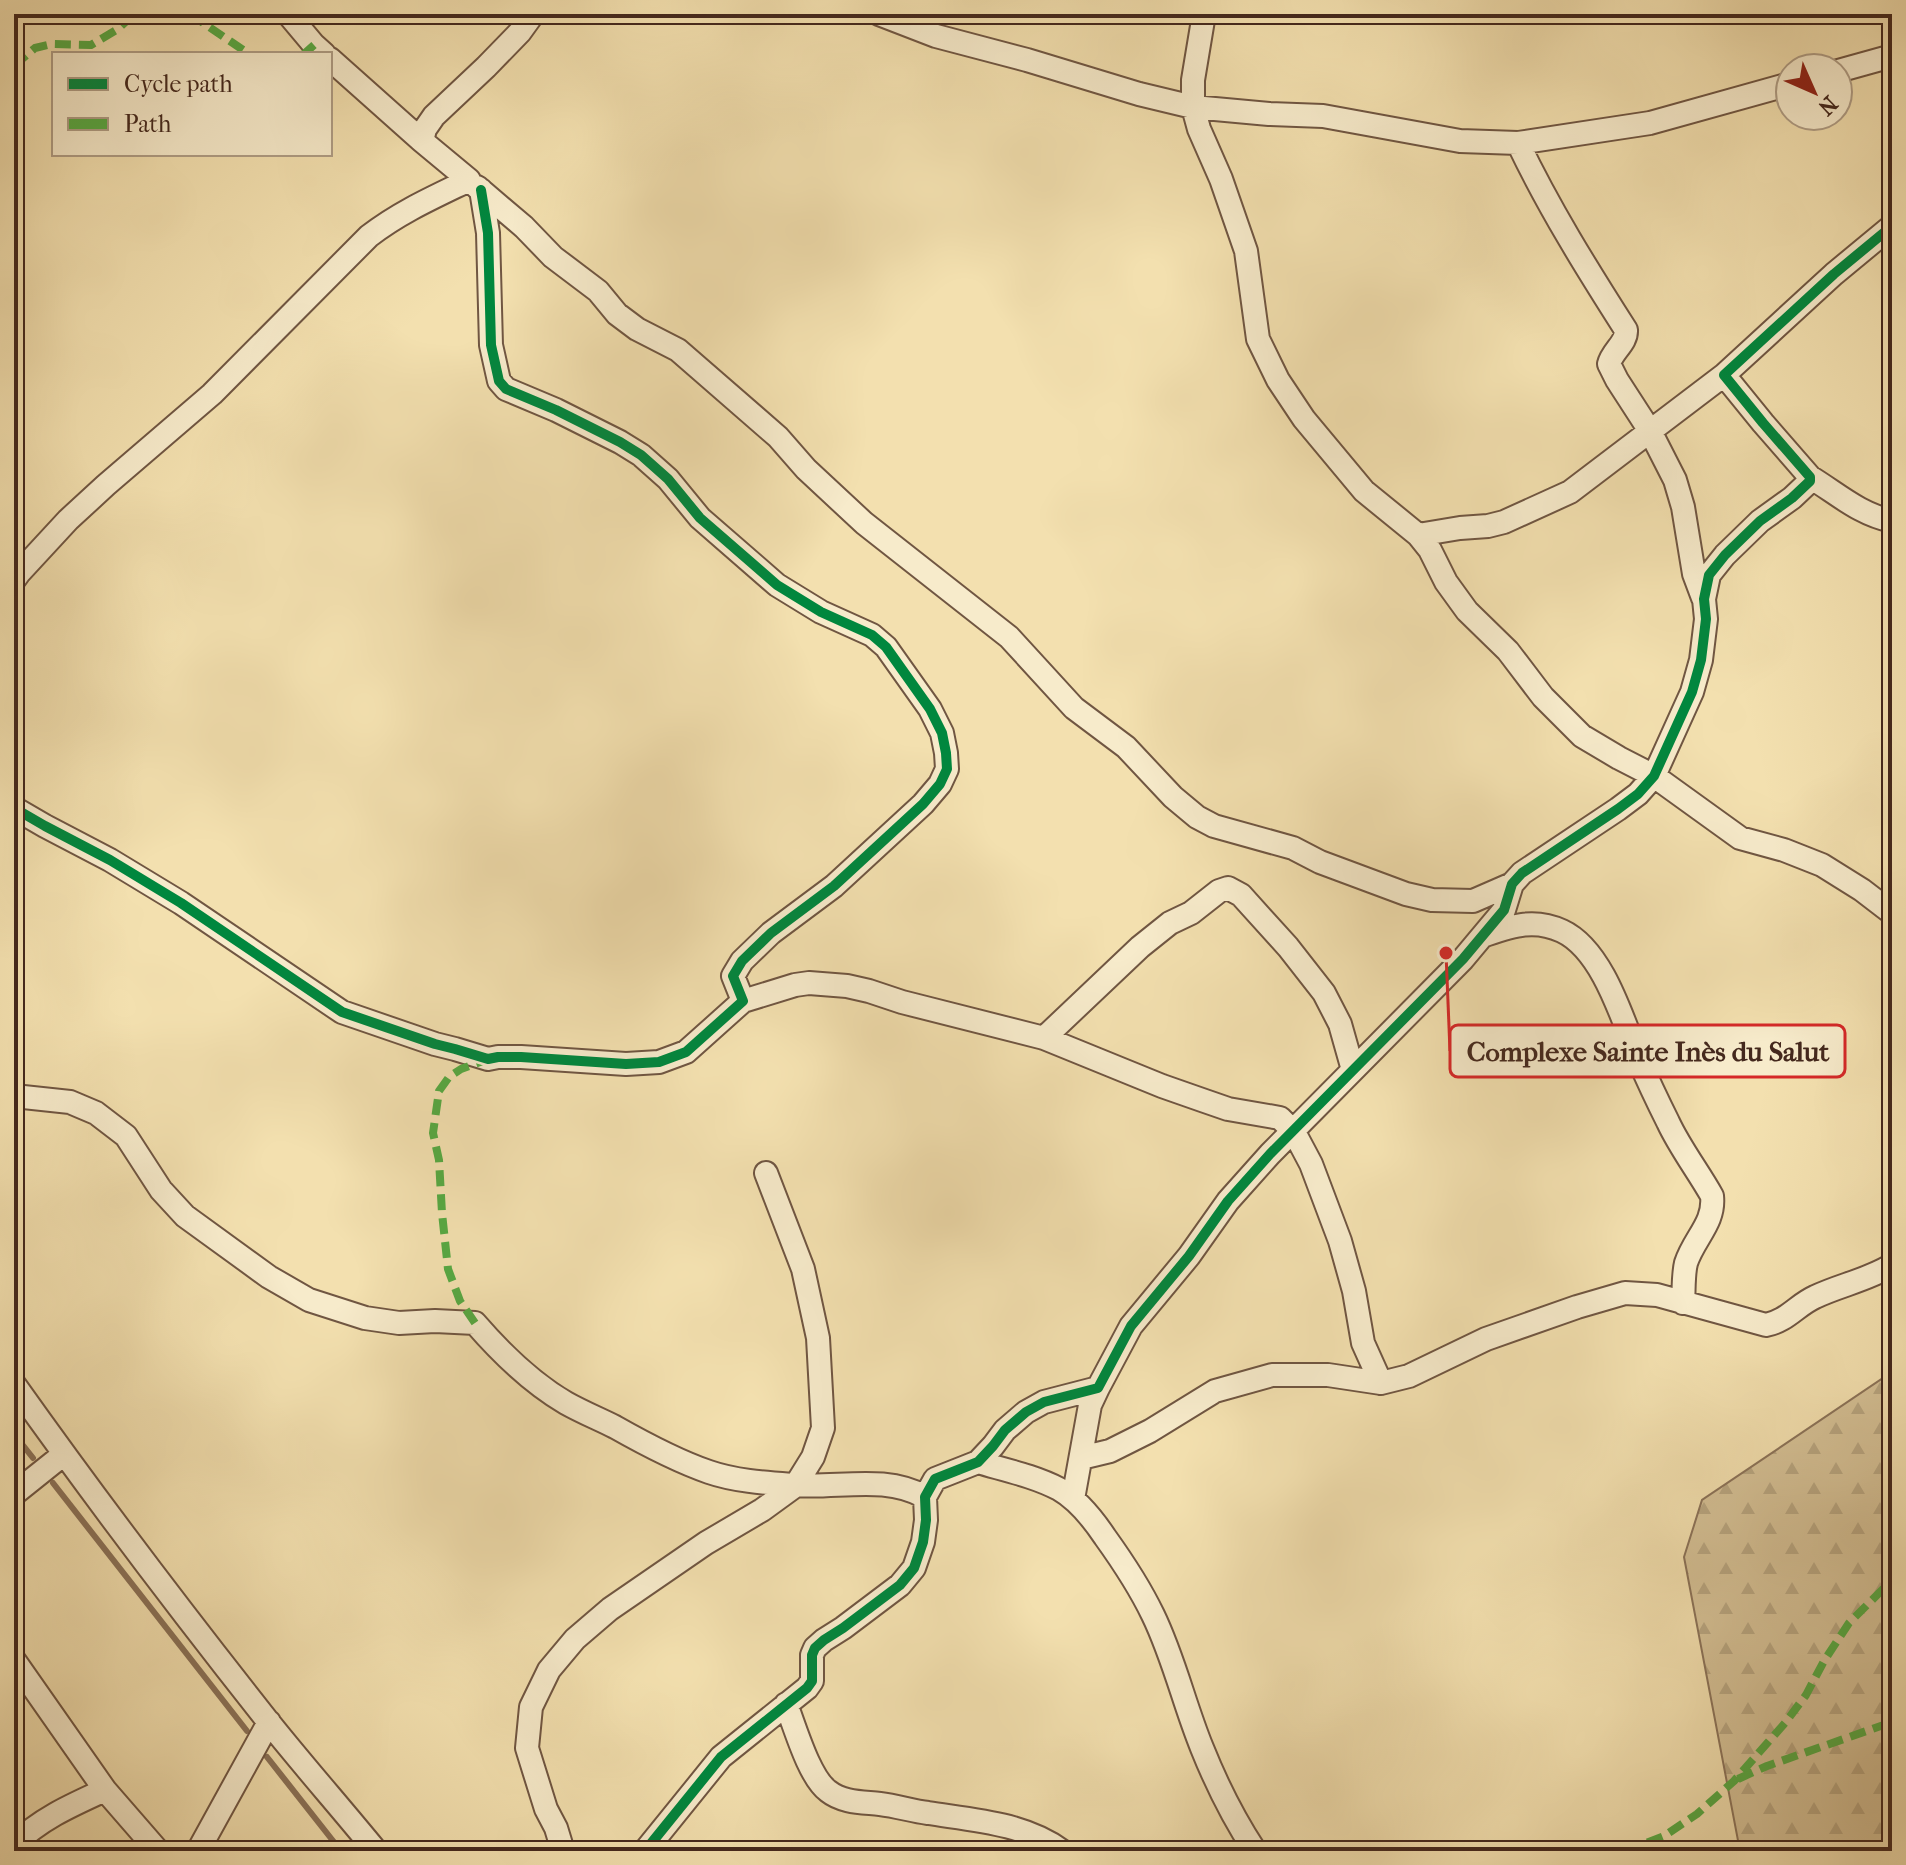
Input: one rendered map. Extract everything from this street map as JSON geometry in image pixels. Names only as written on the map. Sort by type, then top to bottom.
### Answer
[{"type":"street","points":[[288,14],[322,52]]},
{"type":"street","points":[[422,141],[425,129],[434,116],[520,32],[533,14]]},
{"type":"street","points":[[879,14],[936,36],[1193,107],[1323,116],[1460,141],[1518,143],[1650,123],[1774,88]]},
{"type":"street","points":[[1204,14],[1193,80],[1193,107],[1246,251],[1258,339],[1278,380],[1304,419],[1364,491],[1418,535],[1467,611],[1508,651],[1543,697],[1582,736],[1654,776],[1740,838],[1822,865],[1892,913]]},
{"type":"street","points":[[1854,67],[1892,56]]},
{"type":"street","points":[[332,61],[524,227],[553,257],[598,291],[617,314],[637,329],[678,350],[778,437],[806,469],[864,523],[1009,637],[1074,708],[1126,747],[1173,797],[1197,817],[1214,826],[1293,848],[1320,862],[1406,894],[1432,900],[1473,901],[1512,884],[1522,873],[1638,794],[1654,776],[1692,692],[1701,660],[1706,619],[1704,599],[1694,574],[1683,507],[1675,480],[1650,431],[1609,364],[1626,338],[1626,330],[1570,240],[1518,143]]},
{"type":"street","points":[[14,580],[68,520],[212,394],[369,236],[411,208],[475,185]]},
{"type":"street","points":[[475,185],[488,233],[491,345],[499,381],[506,389],[580,422],[641,455],[668,479],[700,518],[777,585],[821,612],[872,635],[886,647],[930,709],[942,733],[947,769],[940,784],[923,804],[834,886],[771,933],[742,961],[733,976],[743,1001]]},
{"type":"street","points":[[1418,535],[1504,522],[1570,492],[1724,375],[1834,274],[1892,226]]},
{"type":"street","points":[[1724,375],[1810,477],[1857,509],[1892,521]]},
{"type":"street","points":[[1704,599],[1709,575],[1725,555],[1760,521],[1807,486],[1810,477]]},
{"type":"street","points":[[14,808],[181,903],[342,1012],[488,1059],[521,1057],[626,1064],[659,1062],[686,1052],[743,1001],[809,983],[869,991],[1044,1038],[1228,1109],[1280,1118],[1294,1132],[1311,1164],[1340,1241],[1354,1291],[1363,1343],[1381,1383]]},
{"type":"street","points":[[1073,1499],[1090,1405],[1131,1326],[1189,1256],[1228,1201],[1270,1154],[1484,935],[1504,910],[1512,884]]},
{"type":"street","points":[[1044,1038],[1140,947],[1170,923],[1228,888],[1241,895],[1324,993],[1340,1024],[1353,1070]]},
{"type":"street","points":[[1484,935],[1518,924],[1541,923],[1565,932],[1589,952],[1606,981],[1669,1126],[1712,1196],[1713,1208],[1708,1221],[1685,1266],[1683,1303]]},
{"type":"street","points":[[14,1096],[70,1102],[96,1113],[126,1136],[161,1190],[185,1216],[269,1277],[309,1300],[365,1318],[399,1323],[475,1323],[511,1362],[555,1396],[654,1448],[710,1473],[795,1486],[895,1485],[925,1497]]},
{"type":"street","points":[[563,1851],[527,1748],[531,1707],[549,1670],[575,1639],[610,1609],[795,1486],[813,1457],[823,1428],[818,1338],[803,1269],[766,1173]]},
{"type":"street","points":[[1081,1458],[1110,1451],[1150,1431],[1215,1391],[1272,1375],[1328,1375],[1381,1383],[1409,1376],[1486,1339],[1625,1293],[1657,1295],[1766,1325],[1777,1323],[1817,1295],[1879,1273],[1892,1265]]},
{"type":"street","points":[[14,1384],[269,1722],[376,1851]]},
{"type":"street","points":[[645,1851],[721,1757],[807,1688],[812,1681],[815,1648],[900,1585],[914,1568],[923,1542],[925,1497],[935,1479],[978,1462],[1005,1430],[1026,1412],[1044,1402],[1098,1388]]},
{"type":"street","points":[[14,1494],[64,1454]]},
{"type":"street","points":[[978,1462],[1060,1489],[1094,1521],[1120,1557],[1154,1616],[1202,1748],[1255,1851]]},
{"type":"street","points":[[14,1660],[105,1790],[158,1851]]},
{"type":"street","points":[[786,1704],[812,1769],[828,1792],[845,1800],[998,1823],[1053,1849]]},
{"type":"street","points":[[198,1851],[269,1722]]},
{"type":"street","points":[[14,1845],[26,1833],[58,1812],[105,1790]]},
{"type":"green space","points":[[1892,1372],[1892,1851],[1740,1851],[1684,1557],[1702,1500]]},
{"type":"waterway","points":[[14,1434],[33,1458]]},
{"type":"waterway","points":[[53,1483],[247,1731]]},
{"type":"waterway","points":[[267,1757],[341,1851]]},
{"type":"marked path","points":[[14,66],[35,48],[52,44],[91,45],[118,29],[134,14]]},
{"type":"marked path","points":[[190,14],[246,52]]},
{"type":"marked path","points":[[306,52],[314,45]]},
{"type":"marked path","points":[[475,1323],[460,1301],[448,1269],[439,1160],[433,1133],[439,1091],[449,1077],[488,1059]]},
{"type":"marked path","points":[[1625,1851],[1664,1836],[1697,1814],[1734,1781],[1806,1695],[1849,1623],[1892,1580]]},
{"type":"marked path","points":[[1738,1779],[1892,1722]]},
{"type":"cycle path","points":[[14,808],[181,903],[342,1012],[488,1059],[521,1057],[626,1064],[659,1062],[686,1052],[743,1001],[733,976],[742,961],[771,933],[834,886],[923,804],[940,784],[947,769],[942,733],[930,709],[886,647],[872,635],[821,612],[777,585],[700,518],[668,479],[641,455],[556,410],[506,389],[499,381],[491,345],[488,233],[481,190]]},
{"type":"cycle path","points":[[645,1851],[721,1757],[807,1688],[812,1681],[815,1648],[900,1585],[914,1568],[923,1542],[925,1497],[935,1479],[978,1462],[1005,1430],[1026,1412],[1044,1402],[1098,1388],[1131,1326],[1189,1256],[1228,1201],[1270,1154],[1463,959],[1504,910],[1512,884],[1522,873],[1638,794],[1654,776],[1692,692],[1701,660],[1706,619],[1704,599],[1709,575],[1760,521],[1810,481],[1810,477],[1724,375],[1834,274],[1892,226]]},
{"type":"place","name":"Complexe Sainte Inès du Salut","points":[[1446,953]]}]
